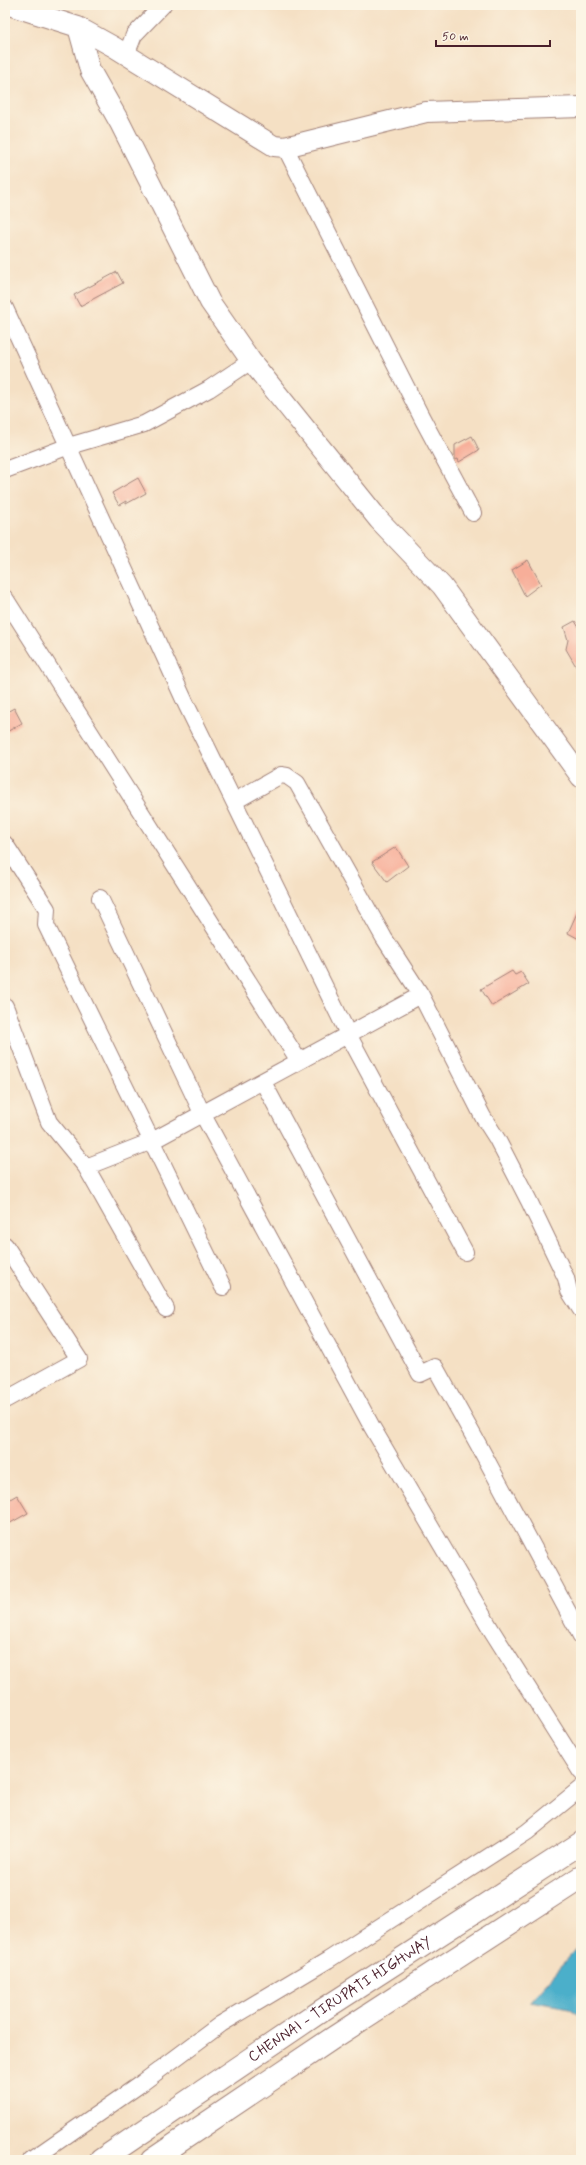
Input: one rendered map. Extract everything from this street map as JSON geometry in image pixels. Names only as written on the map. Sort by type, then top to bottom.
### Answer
[{"type":"highway","name":"CHENNAI - TIRUPATI HIGHWAY","points":[[101,2160],[321,2011],[581,1843]]},
{"type":"highway","name":"CHENNAI - TIRUPATI HIGHWAY","points":[[152,2160],[333,2038],[581,1877]]},
{"type":"main road","points":[[9,5],[78,27],[274,146],[285,147],[426,112],[581,107]]},
{"type":"main road","points":[[78,27],[90,70],[123,129],[210,302],[251,361],[379,520],[442,586],[581,777]]},
{"type":"street","points":[[126,55],[134,35],[164,5]]},
{"type":"street","points":[[285,147],[422,418],[473,514]]},
{"type":"street","points":[[5,308],[186,704],[235,801],[348,1034],[465,1252]]},
{"type":"street","points":[[5,470],[69,446],[144,424],[209,389],[251,361]]},
{"type":"street","points":[[5,598],[299,1061]]},
{"type":"street","points":[[235,801],[281,775],[287,776],[297,783],[384,938],[421,995],[483,1117],[529,1200],[566,1278],[569,1291],[581,1310]]},
{"type":"street","points":[[5,844],[47,909],[46,925],[223,1287]]},
{"type":"street","points":[[100,898],[203,1115],[372,1427],[492,1631],[581,1772]]},
{"type":"street","points":[[86,1167],[152,1141],[203,1115],[421,995]]},
{"type":"street","points":[[5,1006],[49,1122],[86,1167],[166,1310]]},
{"type":"street","points":[[263,1082],[420,1374],[434,1368],[478,1444],[581,1636]]},
{"type":"street","points":[[5,1245],[79,1359],[5,1400]]},
{"type":"street","points":[[32,2160],[142,2083],[220,2024],[334,1955],[527,1832],[581,1788]]},
{"type":"water","points":[[581,1944],[581,2016],[569,2008],[530,2001]]},
{"type":"building","points":[[117,272],[123,283],[80,306],[74,295]]},
{"type":"building","points":[[472,436],[479,450],[459,462],[458,459],[455,460],[455,445]]},
{"type":"building","points":[[138,478],[146,493],[126,504],[126,501],[119,505],[112,493]]},
{"type":"building","points":[[528,560],[541,584],[525,596],[512,570]]},
{"type":"building","points":[[575,621],[581,631],[581,675],[566,649],[568,640],[564,627]]},
{"type":"building","points":[[14,708],[22,723],[5,733],[5,713]]},
{"type":"building","points":[[396,847],[408,866],[387,882],[372,862]]},
{"type":"building","points":[[581,904],[581,940],[568,933]]},
{"type":"building","points":[[512,971],[515,975],[521,972],[529,984],[492,1006],[481,989]]},
{"type":"building","points":[[17,1495],[28,1513],[5,1526],[5,1502]]}]
